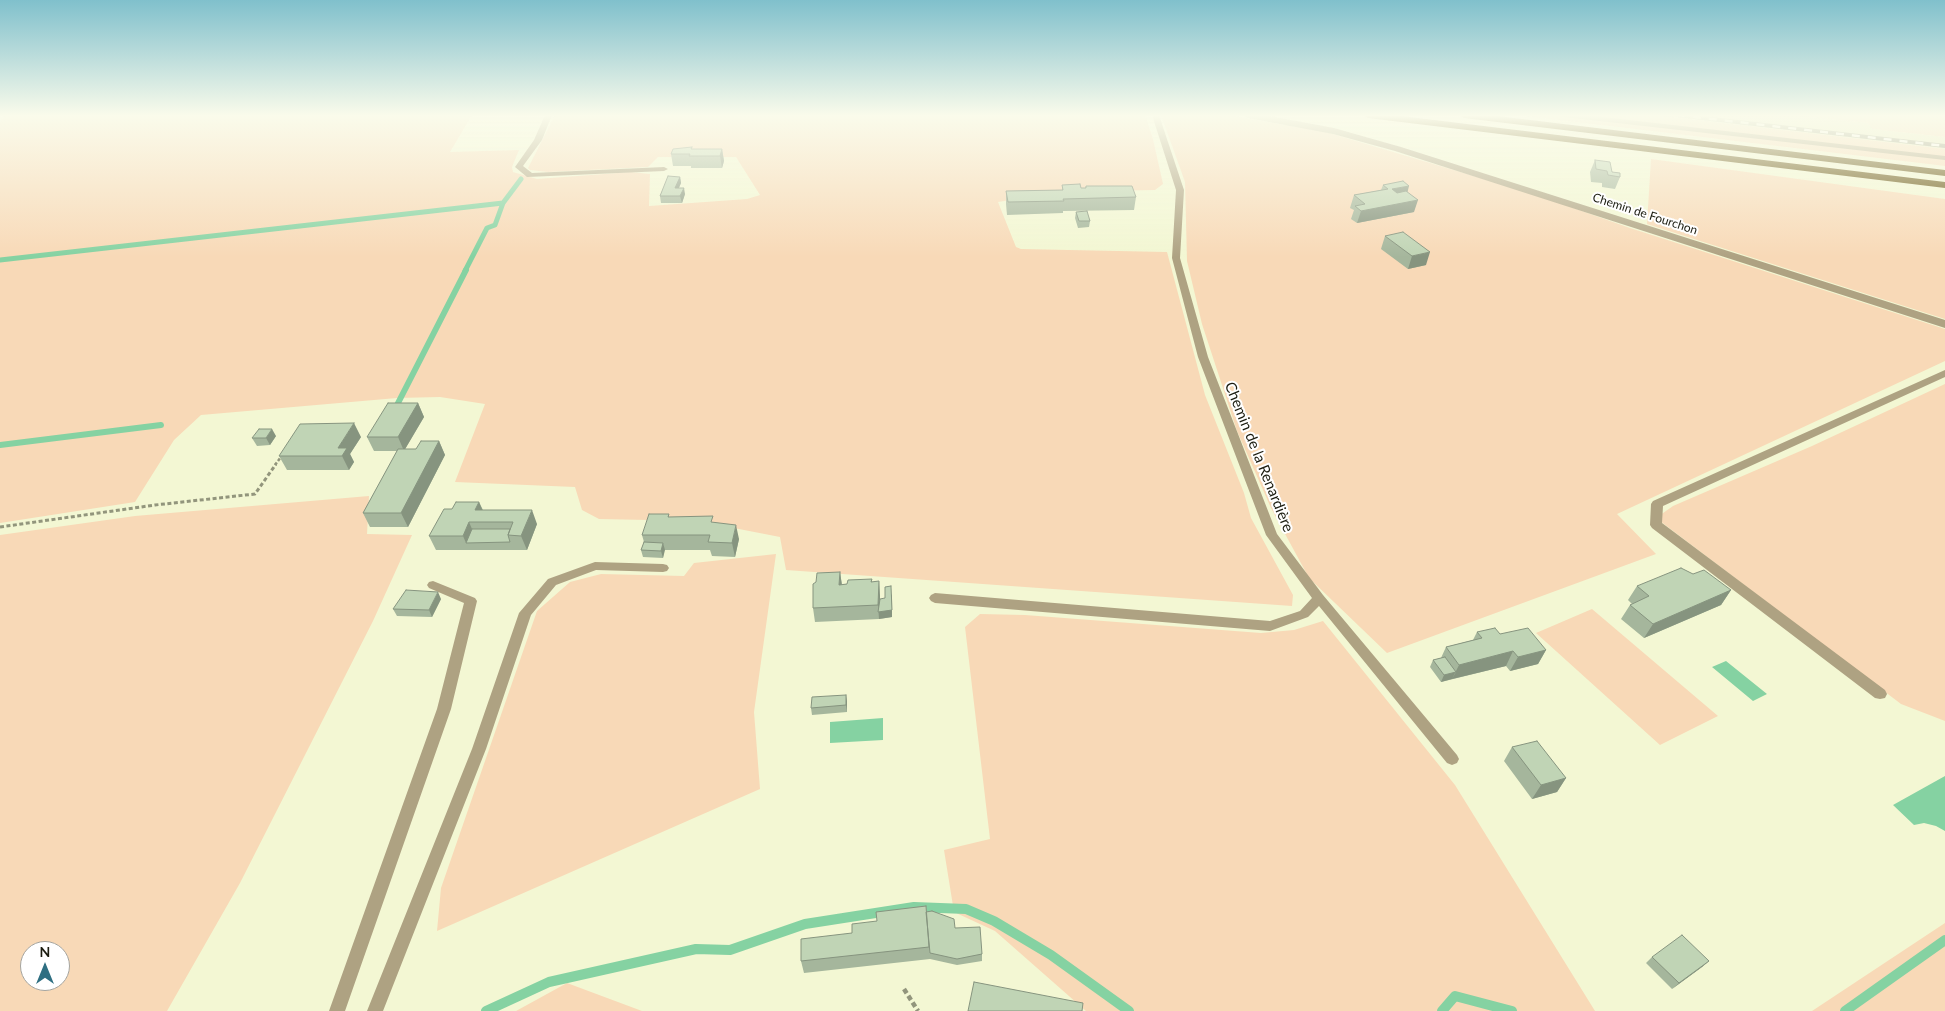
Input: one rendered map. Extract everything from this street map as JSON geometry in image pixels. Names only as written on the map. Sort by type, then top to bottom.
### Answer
[{"type":"highway","points":[[1736,162],[1945,192]]},
{"type":"highway","points":[[1753,162],[1945,186]]},
{"type":"highway","points":[[1855,162],[1945,173]]},
{"type":"street","name":"Chemin de Fourchon","points":[[1439,162],[1945,324]]},
{"type":"lane","points":[[522,162],[518,167],[530,176],[664,169]]},
{"type":"lane","name":"Chemin de la Renardière","points":[[1171,162],[1180,190],[1176,258],[1203,357],[1232,438],[1272,535],[1318,598],[1452,759]]},
{"type":"lane","points":[[1880,694],[1656,525],[1657,504],[1945,373]]},
{"type":"lane","points":[[375,1011],[479,749],[525,613],[552,582],[595,566],[663,568]]},
{"type":"lane","points":[[337,1011],[444,709],[470,601],[433,585]]},
{"type":"lane","points":[[935,598],[1270,626],[1304,614],[1318,598]]},
{"type":"path","points":[[0,527],[155,505],[255,494],[281,457]]},
{"type":"path","points":[[904,990],[918,1011]]},
{"type":"shaded area","points":[[0,162],[514,162],[513,172],[537,179],[631,172],[650,174],[649,206],[747,199],[760,195],[739,162],[1158,162],[1163,184],[1155,190],[1098,191],[1028,197],[998,202],[1016,247],[1021,249],[1167,252],[1205,395],[1244,493],[1251,518],[1293,595],[1292,606],[786,570],[780,537],[698,521],[599,519],[582,510],[575,487],[455,482],[485,404],[440,397],[397,398],[201,415],[174,440],[135,502],[0,523]]},
{"type":"shaded area","points":[[531,162],[653,162],[648,167],[548,172],[530,170],[528,168]]},
{"type":"shaded area","points":[[1178,162],[1427,162],[1531,193],[1630,228],[1945,329],[1945,361],[1617,514],[1656,554],[1387,653],[1309,578],[1271,508],[1237,431],[1202,324],[1187,261],[1185,182]]},
{"type":"shaded area","points":[[1651,162],[1674,162],[1945,199],[1945,319],[1647,224]]},
{"type":"shaded area","points":[[1913,162],[1945,162],[1945,166]]},
{"type":"shaded area","points":[[1945,384],[1945,721],[1901,704],[1656,518],[1673,506],[1812,446]]},
{"type":"shaded area","points":[[369,496],[367,534],[412,535],[373,621],[240,883],[167,1011],[0,1011],[0,535],[135,516]]},
{"type":"shaded area","points":[[776,554],[754,712],[760,789],[437,931],[441,888],[537,611],[570,582],[601,574],[684,576],[694,563]]},
{"type":"shaded area","points":[[1592,609],[1718,716],[1660,745],[1536,633]]},
{"type":"shaded area","points":[[980,614],[1025,615],[1261,633],[1294,630],[1323,621],[1455,785],[1595,1011],[1086,1011],[995,931],[954,912],[944,850],[990,839],[965,627]]},
{"type":"shaded area","points":[[1726,661],[1767,694],[1753,701],[1712,667]]},
{"type":"shaded area","points":[[883,718],[883,740],[830,743],[830,722]]},
{"type":"shaded area","points":[[1945,776],[1945,831],[1924,823],[1914,825],[1893,805]]},
{"type":"shaded area","points":[[1945,923],[1945,1011],[1812,1011]]},
{"type":"shaded area","points":[[567,983],[642,1011],[516,1011]]},
{"type":"building","points":[[1595,162],[1610,162],[1612,172],[1620,173],[1620,177],[1608,175],[1607,171],[1596,169]]},
{"type":"building","points":[[668,176],[680,177],[675,188],[684,188],[680,196],[660,196]]},
{"type":"building","points":[[1403,181],[1409,186],[1392,189],[1397,193],[1406,191],[1418,200],[1361,211],[1355,206],[1365,204],[1354,195],[1388,189],[1383,185]]},
{"type":"building","points":[[1080,184],[1081,188],[1086,188],[1086,186],[1132,186],[1136,197],[1008,202],[1006,191],[1063,190],[1062,185]]},
{"type":"building","points":[[1087,211],[1090,221],[1079,221],[1076,212]]},
{"type":"building","points":[[1403,232],[1430,252],[1412,256],[1385,236]]},
{"type":"building","points":[[388,403],[418,403],[398,437],[367,437]]},
{"type":"building","points":[[354,423],[338,448],[347,448],[342,456],[279,456],[300,424]]},
{"type":"building","points":[[259,429],[272,429],[266,438],[252,438]]},
{"type":"building","points":[[421,441],[439,441],[401,513],[363,513],[398,449],[416,449]]},
{"type":"building","points":[[456,502],[479,502],[475,510],[532,510],[521,536],[508,535],[513,522],[469,522],[463,536],[429,536],[444,509],[452,509]]},
{"type":"building","points":[[649,514],[669,514],[668,517],[713,516],[711,522],[736,525],[732,543],[708,542],[710,535],[642,535]]},
{"type":"building","points":[[472,529],[510,529],[508,535],[510,542],[466,543]]},
{"type":"building","points":[[644,542],[663,543],[661,551],[641,550]]},
{"type":"building","points":[[1681,568],[1693,574],[1704,570],[1731,590],[1653,624],[1630,605],[1649,596],[1637,586]]},
{"type":"building","points":[[840,572],[839,585],[847,584],[848,580],[872,579],[871,582],[879,581],[878,605],[813,608],[813,584],[816,582],[817,573]]},
{"type":"building","points":[[891,586],[892,610],[878,612],[880,599],[885,598],[885,587]]},
{"type":"building","points":[[406,590],[438,592],[429,610],[393,609]]},
{"type":"building","points":[[1495,628],[1500,634],[1528,628],[1546,650],[1518,657],[1513,651],[1459,665],[1446,647],[1482,638],[1477,632]]},
{"type":"building","points":[[1445,657],[1456,672],[1444,675],[1433,660]]},
{"type":"building","points":[[846,695],[846,705],[811,708],[812,697]]},
{"type":"building","points":[[1537,741],[1566,778],[1541,785],[1512,747]]},
{"type":"building","points":[[926,906],[929,947],[801,961],[801,939],[852,933],[852,924],[877,921],[876,912]]},
{"type":"building","points":[[932,911],[954,919],[955,928],[980,927],[982,954],[957,959],[930,953],[926,912]]},
{"type":"building","points":[[1682,935],[1709,961],[1679,983],[1652,957]]},
{"type":"building","points":[[974,982],[1083,1003],[1082,1011],[968,1011]]},
{"type":"waterway","points":[[503,203],[521,179]]},
{"type":"waterway","points":[[0,260],[503,203]]},
{"type":"waterway","points":[[465,271],[487,228],[495,225],[503,203]]},
{"type":"waterway","points":[[396,407],[466,270]]},
{"type":"waterway","points":[[0,445],[161,425]]},
{"type":"waterway","points":[[486,1011],[549,982],[696,949],[730,950],[805,924],[914,907],[966,909],[994,921],[1051,955],[1129,1011]]},
{"type":"waterway","points":[[1845,1011],[1945,940]]},
{"type":"waterway","points":[[1442,1011],[1455,996],[1512,1011]]}]
